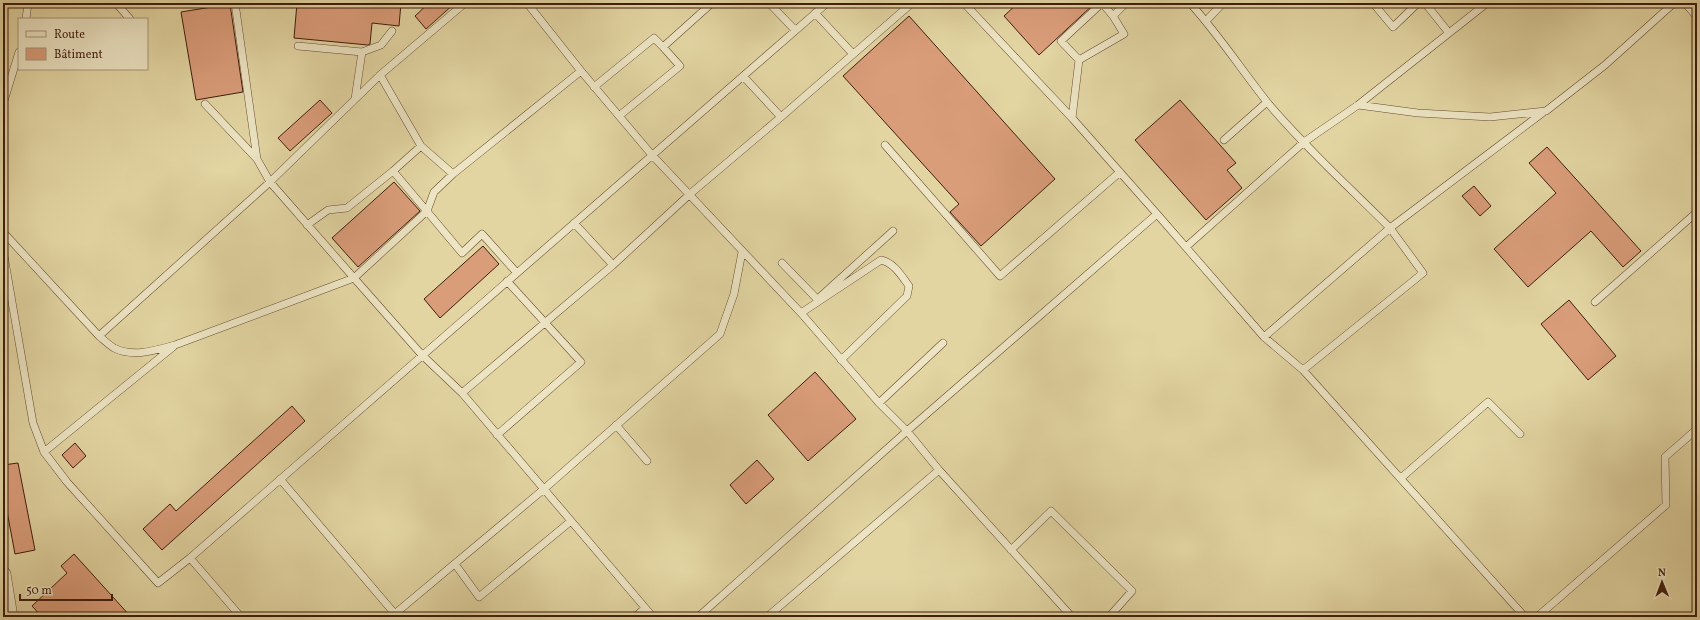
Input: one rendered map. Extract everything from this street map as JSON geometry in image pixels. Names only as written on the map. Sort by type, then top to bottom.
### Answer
[{"type":"street","points":[[3,574],[10,617]]},
{"type":"lane","points":[[26,18],[28,3]]},
{"type":"lane","points":[[116,3],[129,18]]},
{"type":"lane","points":[[235,3],[257,159]]},
{"type":"lane","points":[[99,336],[270,182],[380,75],[465,3]]},
{"type":"lane","points":[[527,3],[581,72],[652,155],[801,313],[879,403],[907,431],[938,470],[1072,617]]},
{"type":"lane","points":[[663,47],[712,3]]},
{"type":"lane","points":[[769,3],[795,30]]},
{"type":"lane","points":[[3,250],[33,423],[44,452],[67,482],[158,583],[190,558],[827,3]]},
{"type":"lane","points":[[462,393],[613,265],[690,194],[912,3]]},
{"type":"lane","points":[[964,3],[1072,118],[1264,337],[1303,370],[1525,617]]},
{"type":"lane","points":[[1102,3],[1113,16],[1124,34],[1079,60],[1061,41],[1102,3]]},
{"type":"lane","points":[[1113,16],[1126,3]]},
{"type":"lane","points":[[1190,3],[1206,20],[1267,102],[1304,142],[1390,228],[1423,273],[1303,370]]},
{"type":"lane","points":[[1206,20],[1223,3]]},
{"type":"lane","points":[[1373,3],[1393,27],[1418,3]]},
{"type":"lane","points":[[1425,3],[1449,33]]},
{"type":"lane","points":[[1186,247],[1304,142],[1358,105],[1487,3]]},
{"type":"lane","points":[[1264,337],[1390,228],[1605,65],[1674,3]]},
{"type":"lane","points":[[1685,3],[1697,17]]},
{"type":"lane","points":[[814,13],[853,54]]},
{"type":"lane","points":[[298,46],[362,52],[380,45],[392,31]]},
{"type":"lane","points":[[594,87],[654,38],[680,66],[619,116]]},
{"type":"lane","points":[[355,99],[362,52]]},
{"type":"lane","points":[[3,104],[18,55]]},
{"type":"lane","points":[[1072,118],[1079,60]]},
{"type":"lane","points":[[3,232],[99,336],[114,348],[131,353],[148,352],[175,344],[354,278],[427,211],[434,192],[453,174],[581,72]]},
{"type":"lane","points":[[380,75],[421,146],[453,174]]},
{"type":"lane","points":[[742,76],[781,117]]},
{"type":"lane","points":[[1224,140],[1267,102]]},
{"type":"lane","points":[[205,104],[257,159],[270,182],[422,355],[462,393],[498,434],[653,617]]},
{"type":"lane","points":[[1358,105],[1418,113],[1490,117],[1546,111]]},
{"type":"lane","points":[[885,145],[1000,276],[1120,172]]},
{"type":"lane","points":[[307,225],[328,210],[347,208],[421,146]]},
{"type":"lane","points":[[393,171],[462,253],[482,234],[517,273]]},
{"type":"lane","points":[[1595,302],[1697,212]]},
{"type":"lane","points":[[698,617],[907,431],[1157,214]]},
{"type":"lane","points":[[574,223],[613,265]]},
{"type":"lane","points":[[801,313],[894,231]]},
{"type":"lane","points":[[280,479],[393,616],[544,489],[720,334],[734,294],[742,252]]},
{"type":"lane","points":[[801,313],[881,260],[889,262],[901,274],[909,286],[907,296],[841,360]]},
{"type":"lane","points":[[782,263],[817,299]]},
{"type":"lane","points":[[498,434],[581,362],[507,281]]},
{"type":"lane","points":[[879,403],[943,343]]},
{"type":"lane","points":[[44,452],[175,344]]},
{"type":"lane","points":[[1401,478],[1488,402],[1520,434]]},
{"type":"lane","points":[[616,425],[647,461]]},
{"type":"lane","points":[[1537,617],[1666,505],[1665,457],[1697,429]]},
{"type":"lane","points":[[767,617],[938,470]]},
{"type":"lane","points":[[1011,550],[1051,511],[1132,591],[1109,617]]},
{"type":"lane","points":[[454,564],[479,597],[571,522]]},
{"type":"lane","points":[[190,558],[241,617]]},
{"type":"lane","points":[[635,617],[645,608]]},
{"type":"building","points":[[297,3],[401,3],[399,26],[372,23],[370,44],[368,45],[294,38]]},
{"type":"building","points":[[429,3],[455,3],[426,29],[415,16]]},
{"type":"building","points":[[1018,3],[1095,3],[1039,55],[1004,16]]},
{"type":"building","points":[[230,4],[243,92],[196,100],[181,12]]},
{"type":"building","points":[[909,16],[1055,179],[981,246],[950,212],[959,204],[843,76]]},
{"type":"building","points":[[320,100],[332,113],[290,151],[278,138]]},
{"type":"building","points":[[1180,100],[1236,163],[1227,170],[1242,188],[1206,220],[1135,140]]},
{"type":"building","points":[[1547,147],[1641,251],[1623,267],[1591,231],[1528,287],[1494,249],[1556,193],[1529,163]]},
{"type":"building","points":[[394,182],[420,211],[358,267],[332,238]]},
{"type":"building","points":[[1474,186],[1491,206],[1480,216],[1462,196]]},
{"type":"building","points":[[483,246],[499,264],[440,318],[424,299]]},
{"type":"building","points":[[1569,300],[1616,356],[1588,380],[1541,324]]},
{"type":"building","points":[[815,372],[856,419],[808,461],[768,415]]},
{"type":"building","points":[[292,406],[305,421],[162,550],[143,529],[170,504],[176,511]]},
{"type":"building","points":[[75,443],[86,456],[73,468],[62,455]]},
{"type":"building","points":[[757,460],[774,479],[746,504],[730,485]]},
{"type":"building","points":[[18,463],[35,550],[15,554],[3,490],[3,465]]},
{"type":"building","points":[[74,554],[131,617],[42,617],[32,606],[67,573],[61,566]]}]
